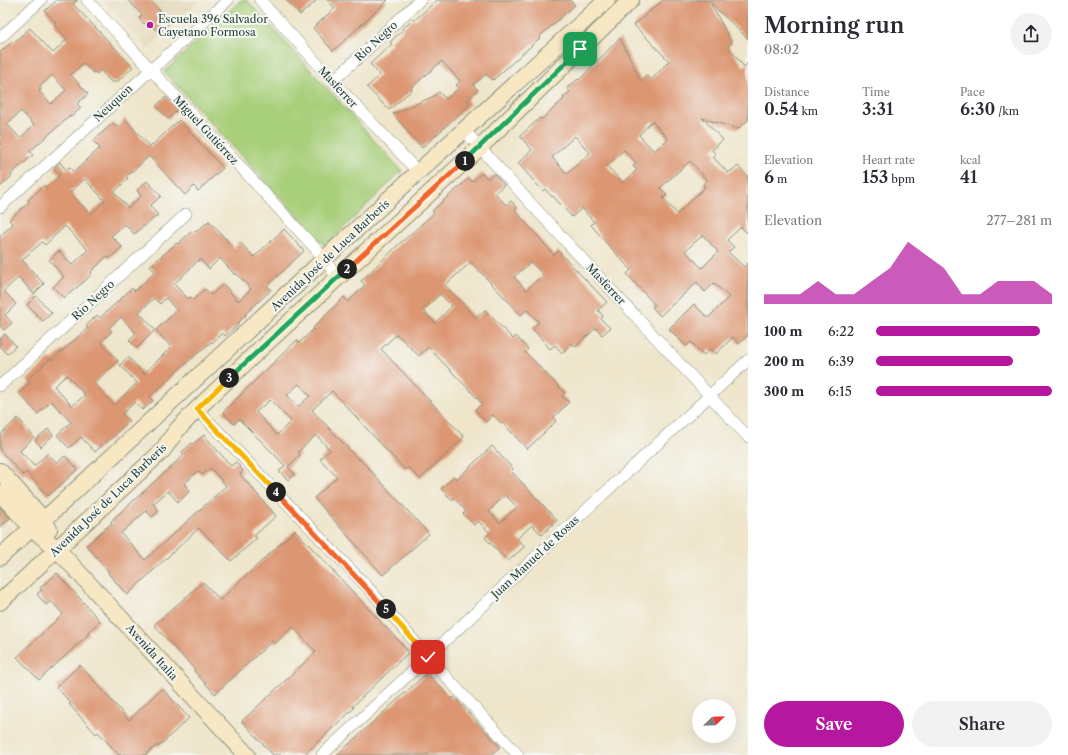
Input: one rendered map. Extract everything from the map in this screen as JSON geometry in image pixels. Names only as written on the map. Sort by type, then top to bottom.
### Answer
[{"type":"main road","name":"Avenida José de Luca Barberis","points":[[0,557],[38,524],[606,0]]},
{"type":"main road","name":"Avenida José de Luca Barberis","points":[[0,602],[162,451],[177,430],[197,409],[480,147],[631,0]]},
{"type":"main road","name":"Avenida Italia","points":[[0,472],[58,549],[247,755]]},
{"type":"main road","name":"Avenida Italia","points":[[0,493],[38,524]]},
{"type":"street","points":[[0,38],[41,0]]},
{"type":"street","name":"Miguel Gutiérrez","points":[[87,0],[326,259],[337,278]]},
{"type":"street","name":"Neuquen","points":[[0,208],[228,0]]},
{"type":"street","name":"Masferrer","points":[[260,0],[418,172]]},
{"type":"street","name":"Río Negro","points":[[333,81],[420,0]]},
{"type":"street","name":"Masferrer","points":[[464,130],[534,208],[748,436]]},
{"type":"street","name":"Río Negro","points":[[0,386],[186,214]]},
{"type":"street","name":"Juan Manuel de Rosas","points":[[322,755],[748,360]]},
{"type":"street","points":[[197,409],[371,591],[428,657],[518,755]]},
{"type":"shaded area","name":"Escuela 396 Salvador Cayetano Formosa","points":[[103,0],[200,0],[148,49]]},
{"type":"green space","points":[[241,0],[247,0],[402,171],[325,246],[164,72]]},
{"type":"building","points":[[57,0],[78,0],[73,4],[133,67],[116,83],[114,81],[112,83],[100,70],[97,74],[95,72],[93,73],[83,63],[71,75],[88,94],[77,104],[81,108],[30,151],[33,155],[11,174],[12,176],[0,187],[0,52],[30,28],[53,53],[67,39],[54,25],[56,23],[45,11]],"holes":[[[52,75],[66,90],[51,104],[39,91],[41,89],[39,87]],[[21,111],[34,125],[20,138],[7,124]]]},
{"type":"building","points":[[128,0],[150,0],[170,22],[159,33],[148,21],[144,24],[139,18],[142,15]]},
{"type":"building","points":[[286,0],[317,0],[300,15]]},
{"type":"building","points":[[327,0],[388,0],[333,51],[313,28],[335,8]]},
{"type":"building","points":[[437,0],[570,0],[575,5],[493,80],[486,74],[473,85],[478,90],[467,100],[470,104],[422,148],[393,114],[434,96],[439,92],[446,99],[459,88],[456,85],[460,81],[442,61],[411,88],[412,90],[389,110],[367,87],[380,75],[370,64],[392,44],[390,42],[403,30],[402,29],[414,19],[415,20]]},
{"type":"building","points":[[663,0],[748,0],[748,39],[710,2],[732,43],[728,46],[744,67],[748,63],[748,120],[738,129],[702,118],[723,140],[712,150],[716,154],[713,157],[728,173],[738,166],[748,177],[748,234],[741,227],[727,240],[734,247],[728,252],[744,267],[748,263],[748,335],[739,344],[733,337],[716,354],[710,349],[704,355],[691,342],[686,346],[669,329],[694,304],[708,318],[729,297],[714,283],[705,292],[697,282],[660,316],[652,307],[655,305],[627,274],[631,270],[591,225],[594,222],[582,208],[572,217],[553,196],[552,197],[545,189],[543,191],[518,163],[532,150],[520,136],[564,99],[563,98],[570,92],[567,88],[578,79],[579,80],[620,38],[641,81],[646,75],[651,80],[669,61],[634,25]],"holes":[[[652,121],[668,139],[654,151],[639,135]],[[575,136],[590,153],[567,174],[552,157]],[[624,150],[636,163],[633,166],[637,170],[623,183],[607,166]],[[690,161],[707,180],[703,184],[705,187],[677,214],[663,198],[667,195],[660,188]],[[703,235],[718,252],[702,268],[685,251]]]},
{"type":"building","points":[[166,97],[178,109],[168,119],[156,106]]},
{"type":"building","points":[[125,119],[150,147],[179,120],[223,168],[198,191],[194,186],[185,195],[149,156],[126,177],[128,179],[114,192],[128,208],[141,196],[137,190],[147,181],[161,196],[150,206],[158,215],[134,234],[125,224],[111,236],[122,247],[109,259],[107,256],[91,272],[92,273],[86,280],[64,298],[53,287],[64,277],[49,260],[59,251],[72,265],[88,250],[65,226],[45,245],[42,242],[22,260],[44,284],[34,294],[19,277],[4,291],[16,304],[5,315],[12,323],[4,330],[0,326],[0,236],[13,224],[9,220],[29,202],[28,200],[44,185],[46,188],[60,175],[54,168],[60,162],[66,170],[69,167],[74,172],[100,148],[93,141],[113,123],[117,127]],"holes":[[[85,179],[105,201],[90,214],[70,192]]]},
{"type":"building","points":[[482,173],[488,179],[494,174],[504,185],[495,193],[506,205],[511,201],[517,208],[515,210],[554,255],[558,251],[607,302],[598,310],[603,316],[601,319],[610,328],[602,335],[596,328],[575,347],[572,343],[562,353],[555,345],[550,349],[532,328],[539,322],[527,310],[521,315],[471,262],[445,285],[476,318],[485,310],[513,339],[516,336],[528,349],[525,352],[565,393],[562,396],[569,402],[553,418],[556,421],[527,449],[503,423],[502,424],[493,415],[486,422],[475,410],[482,403],[428,347],[419,356],[397,334],[381,349],[464,437],[420,479],[408,467],[405,470],[332,391],[312,410],[359,460],[360,459],[429,534],[383,575],[314,498],[337,477],[320,459],[330,450],[316,435],[298,452],[300,455],[288,467],[295,474],[288,480],[279,471],[285,466],[276,456],[239,419],[234,424],[223,412],[297,340],[299,343],[314,329],[313,328],[344,297],[348,302],[365,285],[361,281],[402,241],[434,213],[432,211],[469,178],[472,182]],"holes":[[[531,262],[543,275],[526,290],[514,277]],[[440,294],[452,306],[435,323],[423,310]],[[299,384],[310,396],[298,407],[287,395]],[[270,400],[291,421],[277,435],[256,412]]]},
{"type":"building","points":[[209,221],[234,248],[240,242],[254,257],[284,229],[304,251],[267,286],[271,290],[245,314],[246,315],[237,324],[238,325],[225,336],[222,333],[176,372],[150,397],[153,401],[142,410],[135,402],[122,414],[129,421],[106,443],[105,442],[95,452],[81,437],[69,448],[57,435],[71,422],[51,401],[38,414],[19,393],[30,383],[27,380],[88,328],[86,326],[97,315],[100,318],[132,288],[135,291],[155,272],[150,266],[193,230],[196,232]],"holes":[[[220,258],[235,275],[236,273],[251,289],[238,301],[223,284],[211,295],[205,289],[193,300],[190,297],[188,299],[174,284],[200,259],[209,269]],[[154,298],[160,304],[166,298],[177,311],[156,330],[171,347],[144,374],[128,357],[120,365],[137,383],[114,405],[94,383],[118,361],[101,342],[112,331],[109,328],[121,317],[136,333],[129,340],[137,348],[155,330],[139,312]],[[67,375],[85,395],[72,406],[54,386]]]},
{"type":"building","points":[[36,296],[52,313],[43,321],[27,305]]},
{"type":"building","points":[[5,334],[16,346],[7,354],[0,347],[0,339]]},
{"type":"building","points":[[18,418],[34,437],[20,451],[34,466],[48,453],[57,463],[65,456],[78,469],[48,496],[26,472],[23,475],[0,450],[0,435]]},
{"type":"building","points":[[48,429],[53,435],[41,447],[35,440]]},
{"type":"building","points":[[204,435],[231,466],[236,462],[243,471],[240,474],[276,516],[254,536],[257,538],[231,561],[199,528],[127,595],[86,545],[112,523],[111,521],[184,455],[182,452],[192,443],[193,444]],"holes":[[[211,468],[226,486],[145,560],[121,533],[146,511],[152,517],[159,511],[153,504],[168,491],[178,502],[190,491],[184,484],[198,471],[202,475]]]},
{"type":"building","points":[[492,446],[513,469],[511,471],[557,520],[542,535],[532,525],[517,539],[525,546],[508,561],[485,538],[490,533],[478,521],[474,525],[463,514],[466,511],[454,498],[452,500],[441,489],[454,476],[457,479]],"holes":[[[505,495],[517,507],[500,523],[489,511]]]},
{"type":"building","points":[[0,507],[10,518],[0,527]]},
{"type":"building","points":[[295,530],[409,652],[353,706],[354,708],[304,755],[273,755],[242,721],[316,652],[293,627],[275,644],[272,641],[215,694],[154,625],[203,582],[220,600]]},
{"type":"building","points":[[57,573],[100,621],[87,633],[89,634],[39,680],[17,657],[63,614],[51,601],[46,605],[37,594],[42,590],[40,588]]},
{"type":"building","points":[[80,665],[129,720],[162,688],[189,718],[158,747],[157,745],[145,755],[119,755],[98,732],[96,734],[56,687]]},
{"type":"building","points":[[427,673],[452,699],[454,697],[500,747],[491,755],[337,755]]},
{"type":"place","name":"Escuela 396 Salvador Cayetano Formosa","points":[[150,25]]},
{"type":"route","points":[[428,657],[371,591],[197,409],[480,147],[580,49]]}]
